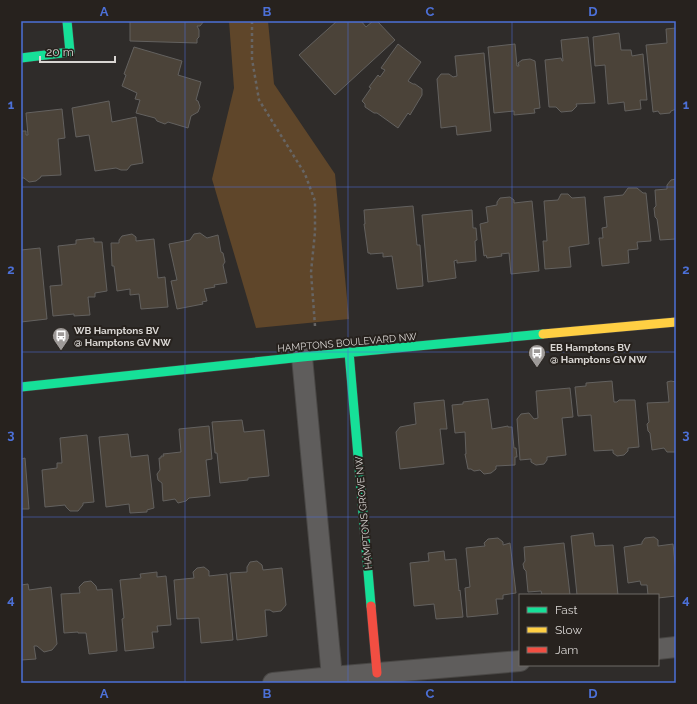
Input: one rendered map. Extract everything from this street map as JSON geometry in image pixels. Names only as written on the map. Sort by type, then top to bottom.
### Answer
[{"type":"street","points":[[21,58],[70,52],[67,21]]},
{"type":"street","name":"HAMPTONS BOULEVARD NW","points":[[21,387],[349,352],[676,322]]},
{"type":"street","name":"HAMPTONS GROVE NW","points":[[349,352],[377,674]]},
{"type":"street","points":[[302,357],[332,677]]},
{"type":"street","points":[[659,649],[676,648]]},
{"type":"street","points":[[273,683],[519,661]]},
{"type":"path","points":[[252,21],[252,59],[259,100],[304,174],[315,201],[315,232],[312,272],[316,326]]},
{"type":"shaded area","points":[[229,21],[268,21],[274,84],[335,174],[349,319],[256,328],[212,179],[234,88]]},
{"type":"building","points":[[130,21],[204,21],[200,26],[197,26],[199,30],[199,37],[197,39],[197,43],[130,41]]},
{"type":"building","points":[[337,21],[361,21],[366,27],[373,21],[377,21],[395,40],[335,95],[299,55]]},
{"type":"building","points":[[676,28],[676,109],[670,113],[660,114],[658,111],[653,112],[646,45],[667,43],[666,29]]},
{"type":"building","points":[[619,33],[621,50],[631,50],[632,56],[643,54],[647,100],[640,100],[641,109],[625,111],[624,102],[608,104],[605,65],[595,66],[593,37]]},
{"type":"building","points":[[588,37],[595,103],[576,104],[577,106],[572,111],[561,112],[556,107],[549,107],[545,60],[561,58],[563,61],[561,40]]},
{"type":"building","points":[[398,44],[421,62],[408,81],[422,89],[422,95],[410,115],[408,113],[398,128],[377,113],[374,113],[365,107],[365,104],[362,101],[371,88],[369,87],[378,75],[380,77],[385,70],[381,68]]},
{"type":"building","points":[[515,44],[517,66],[519,66],[518,63],[522,60],[530,59],[535,61],[540,108],[534,109],[535,113],[514,115],[514,111],[494,113],[488,47]]},
{"type":"building","points":[[134,47],[182,61],[178,75],[201,82],[196,100],[198,101],[200,107],[198,112],[191,116],[188,128],[168,122],[165,124],[157,121],[155,118],[136,113],[140,100],[135,99],[137,93],[122,86],[126,75],[124,74]]},
{"type":"building","points":[[484,53],[491,131],[457,135],[456,126],[441,128],[437,79],[441,74],[449,74],[453,77],[457,76],[455,56]]},
{"type":"building","points":[[109,101],[112,122],[136,117],[143,163],[131,165],[127,170],[116,168],[95,171],[89,135],[76,137],[72,108]]},
{"type":"building","points":[[62,109],[65,138],[58,139],[61,175],[41,176],[36,181],[29,182],[24,178],[21,178],[21,131],[26,131],[26,135],[28,135],[26,113]]},
{"type":"building","points":[[676,179],[676,239],[660,240],[654,208],[656,206],[655,190],[667,189],[667,185],[671,180]]},
{"type":"building","points":[[628,188],[637,188],[643,193],[646,193],[651,241],[637,242],[638,249],[628,250],[629,263],[602,266],[599,238],[603,238],[602,228],[607,227],[604,197],[623,195]]},
{"type":"building","points":[[561,194],[568,194],[572,198],[585,197],[589,244],[569,247],[571,267],[545,269],[543,241],[547,241],[544,201],[558,200]]},
{"type":"building","points":[[510,197],[514,200],[514,203],[532,201],[539,271],[511,274],[509,253],[501,254],[502,256],[487,258],[486,255],[484,256],[480,224],[488,222],[486,207],[497,205],[500,198]]},
{"type":"building","points":[[413,206],[417,245],[420,245],[423,286],[397,289],[392,256],[383,257],[383,253],[368,253],[364,224],[364,210]]},
{"type":"building","points":[[472,210],[473,228],[476,228],[477,240],[475,241],[476,261],[457,263],[457,260],[454,261],[456,278],[428,282],[422,215]]},
{"type":"building","points":[[200,233],[207,238],[218,235],[221,252],[223,253],[225,262],[223,265],[227,283],[214,285],[215,287],[204,289],[207,301],[202,302],[203,304],[177,309],[171,281],[177,280],[169,244],[190,240],[194,234]]},
{"type":"building","points":[[132,234],[136,237],[136,241],[154,239],[158,278],[165,277],[168,307],[141,309],[139,294],[130,295],[130,289],[117,291],[114,266],[112,266],[111,243],[119,243],[122,236]]},
{"type":"building","points":[[94,238],[94,242],[102,242],[107,291],[95,293],[95,297],[88,297],[90,315],[74,316],[74,314],[53,316],[50,286],[62,285],[58,246],[76,244],[76,240]]},
{"type":"building","points":[[40,248],[47,319],[21,322],[21,250]]},
{"type":"building","points":[[612,381],[614,402],[619,400],[635,400],[639,447],[628,448],[628,451],[624,455],[617,456],[613,453],[613,450],[594,451],[591,415],[578,416],[575,387],[586,386],[586,383]]},
{"type":"building","points":[[667,382],[676,382],[676,452],[667,452],[664,448],[652,450],[650,433],[648,431],[647,424],[649,422],[647,403],[669,402]]},
{"type":"building","points":[[570,388],[573,417],[562,418],[566,455],[547,457],[544,464],[536,465],[531,462],[531,459],[520,460],[517,419],[521,414],[529,413],[534,419],[538,418],[536,391]]},
{"type":"building","points":[[488,399],[492,429],[508,426],[512,427],[514,448],[516,448],[517,457],[515,457],[515,465],[496,466],[496,469],[491,473],[484,474],[480,470],[474,471],[468,469],[465,454],[465,432],[455,433],[452,405]]},
{"type":"building","points":[[444,400],[447,429],[440,429],[444,464],[400,469],[396,432],[400,427],[416,424],[414,403]]},
{"type":"building","points":[[242,420],[244,432],[264,430],[269,476],[220,483],[212,422]]},
{"type":"building","points":[[209,426],[212,459],[206,460],[210,496],[189,498],[186,501],[178,503],[175,499],[163,501],[162,483],[158,480],[157,474],[160,470],[159,458],[164,456],[163,454],[181,452],[179,429]]},
{"type":"building","points":[[128,434],[131,457],[148,455],[154,508],[147,510],[147,512],[130,513],[129,504],[106,507],[99,437]]},
{"type":"building","points":[[87,435],[94,502],[83,503],[78,511],[70,511],[65,505],[45,507],[42,470],[57,468],[57,463],[62,463],[60,438]]},
{"type":"building","points":[[25,458],[29,509],[21,509],[21,459]]},
{"type":"building","points":[[593,533],[595,546],[613,545],[618,594],[577,594],[571,536]]},
{"type":"building","points":[[654,537],[658,540],[658,546],[673,544],[676,572],[676,596],[659,598],[659,594],[648,594],[647,585],[641,585],[640,581],[628,583],[624,547],[642,544],[645,538]]},
{"type":"building","points":[[498,538],[503,542],[503,545],[510,543],[516,593],[503,595],[503,599],[496,599],[498,614],[467,617],[465,588],[470,587],[466,548],[485,546],[484,543],[488,539]]},
{"type":"building","points":[[564,543],[570,594],[542,594],[541,591],[528,592],[526,571],[523,564],[525,561],[524,547]]},
{"type":"building","points":[[444,551],[445,560],[456,559],[463,617],[436,619],[434,604],[414,606],[410,563],[429,561],[428,553]]},
{"type":"building","points":[[257,561],[262,565],[263,570],[282,568],[286,605],[281,611],[273,612],[270,610],[265,610],[267,636],[237,640],[230,573],[247,572],[247,567],[250,562]]},
{"type":"building","points":[[204,567],[209,571],[209,576],[227,574],[233,640],[201,643],[199,618],[177,619],[174,580],[194,578],[193,572],[197,568]]},
{"type":"building","points":[[157,572],[157,577],[166,576],[171,625],[157,626],[158,632],[152,632],[154,648],[125,651],[122,619],[124,618],[120,580],[141,578],[140,574]]},
{"type":"building","points":[[91,581],[96,586],[97,590],[112,589],[117,651],[89,654],[86,633],[64,633],[61,594],[80,593],[79,587],[84,582]]},
{"type":"building","points":[[28,584],[29,590],[51,587],[57,644],[52,650],[44,652],[37,646],[34,646],[36,659],[21,660],[21,585]]},
{"type":"traffic: fast","points":[[21,58],[70,52],[67,21]]},
{"type":"traffic: fast","points":[[21,387],[302,357],[543,334]]},
{"type":"traffic: fast","points":[[349,352],[371,606]]},
{"type":"traffic: slow","points":[[543,334],[676,322]]},
{"type":"traffic: jam","points":[[371,606],[377,673]]},
{"type":"place","name":"WB Hamptons BV @ Hamptons GV NW","points":[[61,351]]},
{"type":"place","name":"EB Hamptons BV @ Hamptons GV NW","points":[[537,368]]}]
